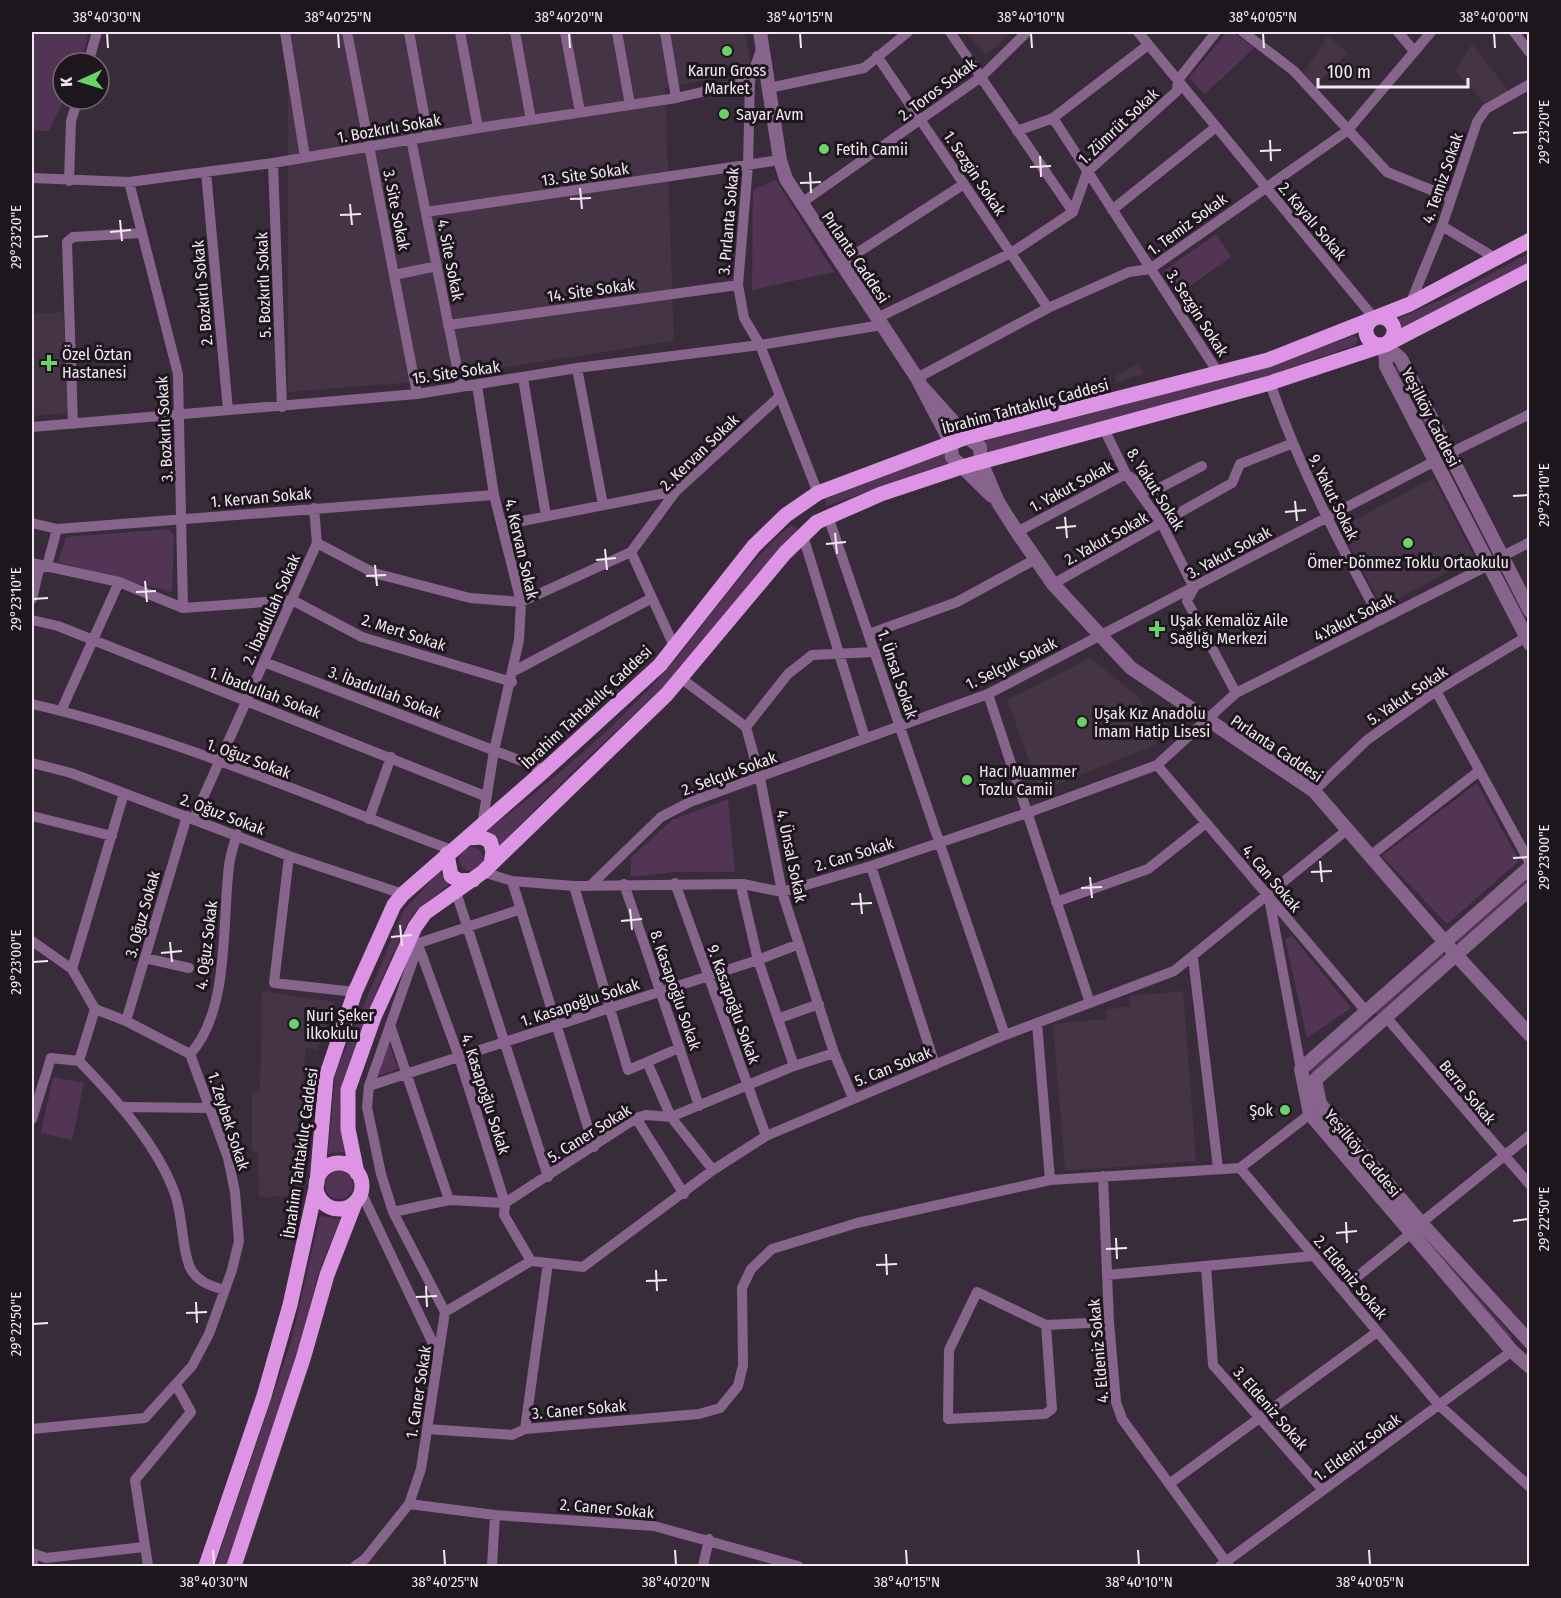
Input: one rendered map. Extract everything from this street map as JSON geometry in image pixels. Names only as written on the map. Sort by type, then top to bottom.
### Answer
[{"type":"main road","name":"İbrahim Tahtakılıç Caddesi","points":[[206,1566],[264,1396],[290,1305],[317,1183],[326,1077],[355,992],[394,905],[403,894],[545,770],[660,665],[754,546],[786,515],[818,494],[967,437],[1268,360],[1410,304],[1530,240]]},
{"type":"main road","points":[[234,1566],[303,1359],[327,1275],[358,1197],[357,1173],[348,1129],[348,1090],[374,1017],[414,940],[425,913],[483,872],[682,680],[785,553],[817,522],[828,516],[962,467],[1270,383],[1385,345],[1530,270]]},
{"type":"main road","points":[[1374,318],[1367,325],[1367,335],[1372,343],[1385,345]]},
{"type":"main road","points":[[818,494],[828,516]]},
{"type":"main road","points":[[449,852],[452,876],[460,881],[483,872],[493,851],[490,841],[481,837],[467,838]]},
{"type":"main road","points":[[357,1173],[346,1165],[331,1165],[324,1169],[317,1183],[318,1195],[331,1208],[344,1209],[358,1197]]},
{"type":"street","points":[[91,51],[97,32]]},
{"type":"street","points":[[285,32],[305,157]]},
{"type":"street","name":"3. Site Sokak","points":[[348,32],[417,394]]},
{"type":"street","points":[[409,32],[428,136]]},
{"type":"street","points":[[460,32],[478,128]]},
{"type":"street","points":[[515,32],[531,120]]},
{"type":"street","points":[[565,32],[580,112]]},
{"type":"street","points":[[617,32],[630,105]]},
{"type":"street","points":[[665,32],[676,98]]},
{"type":"street","name":"Pırlanta Caddesi","points":[[760,32],[780,160],[786,178],[800,204],[920,383],[951,443],[952,457],[998,502]]},
{"type":"street","points":[[879,321],[1011,253],[1073,212],[950,32]]},
{"type":"street","name":"2. Toros Sokak","points":[[800,204],[981,77],[1027,32]]},
{"type":"street","name":"2. Kayalı Sokak","points":[[1138,32],[1374,318]]},
{"type":"street","name":"1. Zümrüt Sokak","points":[[1073,212],[1087,172],[1177,91],[1178,80],[1216,32]]},
{"type":"street","points":[[1243,32],[1294,71],[1387,172],[1451,198]]},
{"type":"street","points":[[1398,32],[1414,51]]},
{"type":"street","name":"1. Temiz Sokak","points":[[920,383],[1048,308],[1129,273],[1150,269],[1265,186],[1347,131],[1431,32]]},
{"type":"street","points":[[1514,32],[1530,52]]},
{"type":"street","points":[[769,88],[864,68],[903,33]]},
{"type":"street","points":[[1017,131],[1053,118],[1148,45]]},
{"type":"street","name":"3. Pırlanta Sokak","points":[[762,46],[750,81],[748,165],[738,285],[744,318],[760,345],[818,494]]},
{"type":"street","name":"1. Sezgin Sokak","points":[[877,56],[1048,308]]},
{"type":"street","name":"1. Bozkırlı Sokak","points":[[32,178],[129,182],[273,163],[428,136],[676,98],[750,81]]},
{"type":"street","name":"4. Temiz Sokak","points":[[1410,304],[1442,226],[1477,122],[1486,109],[1530,84]]},
{"type":"street","points":[[69,181],[71,121],[74,111]]},
{"type":"street","name":"3. Sezgin Sokak","points":[[1053,118],[1219,374]]},
{"type":"street","points":[[1112,210],[1216,127]]},
{"type":"street","name":"4. Site Sokak","points":[[411,139],[461,387]]},
{"type":"street","name":"13. Site Sokak","points":[[426,212],[780,160]]},
{"type":"street","name":"5. Bozkırlı Sokak","points":[[273,163],[282,406]]},
{"type":"street","name":"2. Bozkırlı Sokak","points":[[206,172],[228,410]]},
{"type":"street","name":"3. Bozkırlı Sokak","points":[[129,182],[178,374],[183,519],[183,608]]},
{"type":"street","points":[[840,264],[964,184]]},
{"type":"street","points":[[1442,226],[1497,259]]},
{"type":"street","points":[[73,424],[67,242],[73,237],[142,233]]},
{"type":"street","points":[[394,275],[436,266]]},
{"type":"street","name":"14. Site Sokak","points":[[448,325],[738,285]]},
{"type":"street","name":"15. Site Sokak","points":[[32,427],[417,394],[577,368],[760,345],[879,321]]},
{"type":"street","name":"Yeşilköy Caddesi","points":[[1385,345],[1401,359],[1530,611]]},
{"type":"street","name":"Yeşilköy Caddesi","points":[[1385,345],[1386,366],[1528,638]]},
{"type":"street","points":[[577,368],[603,505]]},
{"type":"street","points":[[523,378],[546,516]]},
{"type":"street","name":"Pırlanta Caddesi","points":[[920,383],[967,437],[980,447],[981,462],[998,502],[1034,560],[1100,635],[1131,668],[1314,791],[1456,955],[1530,1035]]},
{"type":"street","name":"9. Yakut Sokak","points":[[1270,383],[1291,444],[1326,518],[1381,620]]},
{"type":"street","name":"4. Kervan Sokak","points":[[477,385],[494,495],[520,602],[519,640],[513,676],[494,751],[482,826]]},
{"type":"street","name":"2. Kervan Sokak","points":[[520,602],[631,552],[676,491],[780,396]]},
{"type":"street","points":[[1435,461],[1530,414]]},
{"type":"street","name":"8. Yakut Sokak","points":[[1102,428],[1126,474],[1162,524],[1194,588],[1187,601],[1236,693]]},
{"type":"street","name":"2. Yakut Sokak","points":[[1053,584],[1232,483],[1240,464],[1291,444]]},
{"type":"street","name":"3. Yakut Sokak","points":[[1100,635],[1435,461]]},
{"type":"street","name":"1. Yakut Sokak","points":[[1017,532],[1126,474],[1152,492],[1202,466]]},
{"type":"street","points":[[502,525],[676,491]]},
{"type":"street","name":"1. Kervan Sokak","points":[[32,524],[57,529],[494,495]]},
{"type":"street","name":"2. İbadullah Sokak","points":[[190,817],[219,762],[317,543],[314,508]]},
{"type":"street","name":"1. Ünsal Sokak","points":[[828,516],[1005,1035]]},
{"type":"street","points":[[47,566],[57,529]]},
{"type":"street","points":[[803,536],[865,738]]},
{"type":"street","points":[[1489,566],[1530,542]]},
{"type":"street","points":[[317,543],[374,573],[470,598],[520,602]]},
{"type":"street","points":[[631,552],[674,646]]},
{"type":"street","points":[[869,634],[957,602],[1034,560]]},
{"type":"street","points":[[32,563],[119,582],[183,608],[292,600]]},
{"type":"street","points":[[32,594],[39,568],[47,566]]},
{"type":"street","name":"4.Yakut Sokak","points":[[1206,720],[1236,693],[1489,566]]},
{"type":"street","points":[[61,711],[119,582]]},
{"type":"street","points":[[513,676],[652,598]]},
{"type":"street","name":"2. Mert Sokak","points":[[292,600],[362,637],[513,676]]},
{"type":"street","name":"1. İbadullah Sokak","points":[[32,620],[93,640],[485,796]]},
{"type":"street","name":"1. Selçuk Sokak","points":[[900,725],[988,694],[1100,635]]},
{"type":"street","name":"5. Yakut Sokak","points":[[1314,791],[1367,740],[1436,692],[1528,638]]},
{"type":"street","points":[[682,680],[746,727],[788,674],[812,655],[875,652]]},
{"type":"street","name":"3. İbadullah Sokak","points":[[264,662],[545,770]]},
{"type":"street","points":[[1301,1069],[1530,865],[1436,692]]},
{"type":"street","points":[[988,694],[1089,1003]]},
{"type":"street","name":"1. Oğuz Sokak","points":[[32,704],[93,719],[219,762],[449,852]]},
{"type":"street","name":"2. Can Sokak","points":[[483,872],[512,881],[574,886],[675,883],[743,884],[782,892],[871,866],[1028,813],[1156,765],[1206,720]]},
{"type":"street","name":"2. Selçuk Sokak","points":[[591,885],[661,817],[690,801],[760,778],[900,725]]},
{"type":"street","name":"4. Ünsal Sokak","points":[[746,727],[760,778],[782,892],[834,1053],[853,1098]]},
{"type":"street","points":[[369,819],[391,757]]},
{"type":"street","name":"2. Oğuz Sokak","points":[[32,763],[71,773],[237,834],[289,856],[403,894]]},
{"type":"street","name":"4. Can Sokak","points":[[1156,765],[1365,1010]]},
{"type":"street","points":[[1370,856],[1479,771]]},
{"type":"street","points":[[72,969],[124,793]]},
{"type":"street","points":[[32,816],[112,836]]},
{"type":"street","name":"3. Oğuz Sokak","points":[[126,1021],[190,817]]},
{"type":"street","points":[[1056,902],[1148,869],[1206,823]]},
{"type":"street","name":"5. Can Sokak","points":[[531,1261],[583,1267],[684,1194],[713,1170],[766,1136],[1005,1035],[1174,971],[1193,958],[1348,829]]},
{"type":"street","name":"4. Oğuz Sokak","points":[[190,1054],[203,1041],[221,978],[229,865],[237,834]]},
{"type":"street","points":[[289,856],[274,983],[355,992]]},
{"type":"street","points":[[871,866],[935,1065]]},
{"type":"street","points":[[512,881],[594,1147]]},
{"type":"street","name":"9. Kasapoğlu Sokak","points":[[675,883],[766,1136]]},
{"type":"street","name":"8. Kasapoğlu Sokak","points":[[624,884],[699,1107]]},
{"type":"street","points":[[743,884],[742,891],[758,960],[780,1018],[794,1066]]},
{"type":"street","points":[[574,886],[628,1070],[679,1048]]},
{"type":"street","points":[[1268,896],[1301,1069],[1315,1080],[1530,889]]},
{"type":"street","points":[[456,892],[548,1177]]},
{"type":"street","points":[[521,909],[468,927],[414,940],[390,1025],[369,1086],[367,1107],[381,1174],[393,1212],[445,1312],[531,1261]]},
{"type":"street","name":"4. Kasapoğlu Sokak","points":[[414,940],[459,1057],[505,1203],[504,1215],[531,1261]]},
{"type":"street","points":[[32,941],[72,969],[95,1009],[126,1021],[190,1054]]},
{"type":"street","name":"1. Kasapoğlu Sokak","points":[[369,1086],[758,960],[799,944]]},
{"type":"street","points":[[145,958],[189,968]]},
{"type":"street","points":[[1193,958],[1218,1168]]},
{"type":"street","points":[[780,1018],[819,1004]]},
{"type":"street","points":[[79,1061],[95,1009]]},
{"type":"street","points":[[1365,1010],[1382,1020]]},
{"type":"street","name":"Berra Sokak","points":[[1382,1020],[1530,1185]]},
{"type":"street","points":[[1037,1023],[1050,1180],[1240,1168],[1320,1104]]},
{"type":"street","points":[[390,1025],[449,1200]]},
{"type":"street","name":"5. Caner Sokak","points":[[505,1203],[636,1118],[656,1115],[671,1117],[794,1066],[834,1053]]},
{"type":"street","name":"1. Zeybek Sokak","points":[[32,1429],[145,1418],[192,1366],[209,1334],[239,1241],[235,1192],[228,1158],[190,1054]]},
{"type":"street","points":[[32,1119],[51,1058],[79,1061],[124,1107],[174,1191],[182,1217],[189,1266],[207,1286],[225,1290]]},
{"type":"street","points":[[647,1062],[671,1117],[713,1170]]},
{"type":"street","name":"Yeşilköy Caddesi","points":[[1301,1069],[1310,1114],[1410,1234],[1512,1351],[1530,1367]]},
{"type":"street","name":"Yeşilköy Caddesi","points":[[1315,1080],[1320,1104],[1421,1223],[1528,1338]]},
{"type":"street","points":[[124,1107],[210,1108]]},
{"type":"street","points":[[636,1118],[684,1194]]},
{"type":"street","points":[[1421,1223],[1530,1135]]},
{"type":"street","name":"2. Eldeniz Sokak","points":[[1240,1168],[1439,1404],[1530,1486]]},
{"type":"street","name":"4. Eldeniz Sokak","points":[[1103,1176],[1109,1322],[1116,1402],[1122,1419],[1224,1565]]},
{"type":"street","name":"3. Caner Sokak","points":[[427,1429],[512,1435],[525,1429],[699,1414],[720,1408],[738,1386],[743,1365],[742,1288],[751,1269],[772,1249],[857,1223],[1050,1180]]},
{"type":"street","points":[[358,1197],[439,1355]]},
{"type":"street","points":[[393,1212],[449,1200],[505,1203]]},
{"type":"street","points":[[1342,1289],[1410,1234]]},
{"type":"street","points":[[1107,1275],[1314,1256]]},
{"type":"street","points":[[525,1429],[548,1263]]},
{"type":"street","name":"3. Eldeniz Sokak","points":[[1206,1266],[1214,1365],[1323,1490]]},
{"type":"street","points":[[1046,1325],[1052,1409],[1045,1414],[948,1419],[950,1350],[977,1292],[1046,1325],[1109,1322]]},
{"type":"street","name":"1. Caner Sokak","points":[[355,1566],[365,1559],[409,1504],[420,1469],[445,1312]]},
{"type":"street","points":[[1169,1484],[1377,1332]]},
{"type":"street","points":[[1512,1351],[1528,1338]]},
{"type":"street","name":"1. Eldeniz Sokak","points":[[1224,1565],[1512,1351]]},
{"type":"street","points":[[148,1566],[135,1480],[190,1412],[176,1385]]},
{"type":"street","name":"2. Caner Sokak","points":[[409,1504],[495,1515],[654,1526],[709,1539],[798,1566]]},
{"type":"street","points":[[492,1566],[495,1515]]},
{"type":"street","points":[[703,1566],[709,1539]]},
{"type":"street","points":[[33,1566],[32,1553],[46,1558],[144,1547]]},
{"type":"shaded area","points":[[36,32],[89,32],[84,51],[51,51],[51,111],[58,111],[49,131],[32,130],[32,44]]},
{"type":"shaded area","points":[[288,32],[745,32],[752,70],[665,88],[674,341],[402,383],[288,392]]},
{"type":"shaded area","points":[[965,32],[1012,32],[986,55]]},
{"type":"shaded area","points":[[1227,32],[1233,32],[1254,48],[1205,94],[1189,78]]},
{"type":"shaded area","points":[[1328,36],[1348,53],[1315,86],[1304,72]]},
{"type":"shaded area","points":[[1472,44],[1508,90],[1487,106],[1455,70]]},
{"type":"shaded area","points":[[776,180],[834,272],[752,290],[753,190]]},
{"type":"shaded area","points":[[1216,234],[1231,257],[1180,293],[1164,271]]},
{"type":"shaded area","points":[[1529,253],[1529,265],[1402,328],[1396,325],[1397,319],[1452,295]]},
{"type":"shaded area","name":"Özel Öztan Hastanesi","points":[[63,312],[70,413],[32,416],[32,314]]},
{"type":"shaded area","points":[[1354,336],[1358,338],[1356,345],[1267,376],[989,452],[985,440],[1233,376]]},
{"type":"shaded area","points":[[1138,363],[1144,374],[1117,382],[1114,377]]},
{"type":"shaded area","points":[[1396,365],[1437,444],[1435,446],[1394,366]]},
{"type":"shaded area","points":[[945,452],[949,463],[827,506],[825,499]]},
{"type":"shaded area","name":"Ömer-Dönmez Toklu Ortaokulu","points":[[1433,478],[1475,558],[1382,607],[1340,528]]},
{"type":"shaded area","points":[[791,525],[797,528],[798,533],[677,674],[568,776],[500,845],[487,831],[534,794],[626,713],[666,670],[741,576]]},
{"type":"shaded area","points":[[169,529],[174,535],[172,592],[58,562],[66,537]]},
{"type":"shaded area","name":"Uşak Kız Anadolu İmam Hatip Lisesi","points":[[1090,658],[1140,698],[1157,744],[1040,791],[1007,700]]},
{"type":"shaded area","points":[[1477,783],[1519,861],[1447,924],[1382,856]]},
{"type":"shaded area","points":[[728,799],[735,872],[674,872],[631,877],[631,858],[672,820]]},
{"type":"shaded area","points":[[471,847],[479,851],[483,859],[479,867],[471,871],[463,867],[459,859],[463,851]]},
{"type":"shaded area","points":[[439,872],[452,882],[417,910],[406,925],[377,990],[344,1079],[340,1109],[344,1152],[328,1154],[335,1075],[339,1064],[404,910]]},
{"type":"shaded area","points":[[1529,875],[1529,883],[1459,945],[1454,940]]},
{"type":"shaded area","points":[[1292,936],[1351,1008],[1307,1038],[1285,939]]},
{"type":"shaded area","points":[[1442,953],[1447,957],[1377,1015],[1373,1011]]},
{"type":"shaded area","points":[[262,991],[335,1002],[317,1051],[306,1047],[302,1094],[310,1095],[301,1196],[259,1197],[258,1153],[252,1150],[252,1092],[260,1092]]},
{"type":"shaded area","points":[[1183,991],[1196,1161],[1065,1171],[1053,1024],[1106,1019],[1107,1010],[1130,1006],[1130,996]]},
{"type":"shaded area","points":[[1367,1019],[1371,1022],[1312,1074],[1309,1069]]},
{"type":"shaded area","points":[[389,1043],[398,1069],[378,1076]]},
{"type":"shaded area","points":[[53,1077],[84,1083],[72,1140],[41,1133]]},
{"type":"shaded area","points":[[1328,1127],[1513,1337],[1511,1340]]},
{"type":"shaded area","points":[[339,1171],[349,1175],[353,1185],[349,1195],[339,1199],[329,1195],[325,1185],[329,1175]]},
{"type":"shaded area","points":[[320,1216],[340,1219],[318,1274],[298,1353],[227,1566],[215,1566],[291,1342]]},
{"type":"place","name":"Karun Gross Market","points":[[727,51]]},
{"type":"place","name":"Sayar Avm","points":[[724,114]]},
{"type":"place","name":"Fetih Camii","points":[[824,149]]},
{"type":"place","name":"Özel Öztan Hastanesi","points":[[49,363]]},
{"type":"place","name":"Ömer-Dönmez Toklu Ortaokulu","points":[[1408,543]]},
{"type":"place","name":"Uşak Kemalöz Aile Sağlığı Merkezi","points":[[1157,629]]},
{"type":"place","name":"Uşak Kız Anadolu İmam Hatip Lisesi","points":[[1082,722]]},
{"type":"place","name":"Hacı Muammer Tozlu Camii","points":[[967,780]]},
{"type":"place","name":"Nuri Şeker İlkokulu","points":[[294,1024]]},
{"type":"place","name":"Şok","points":[[1285,1110]]}]
